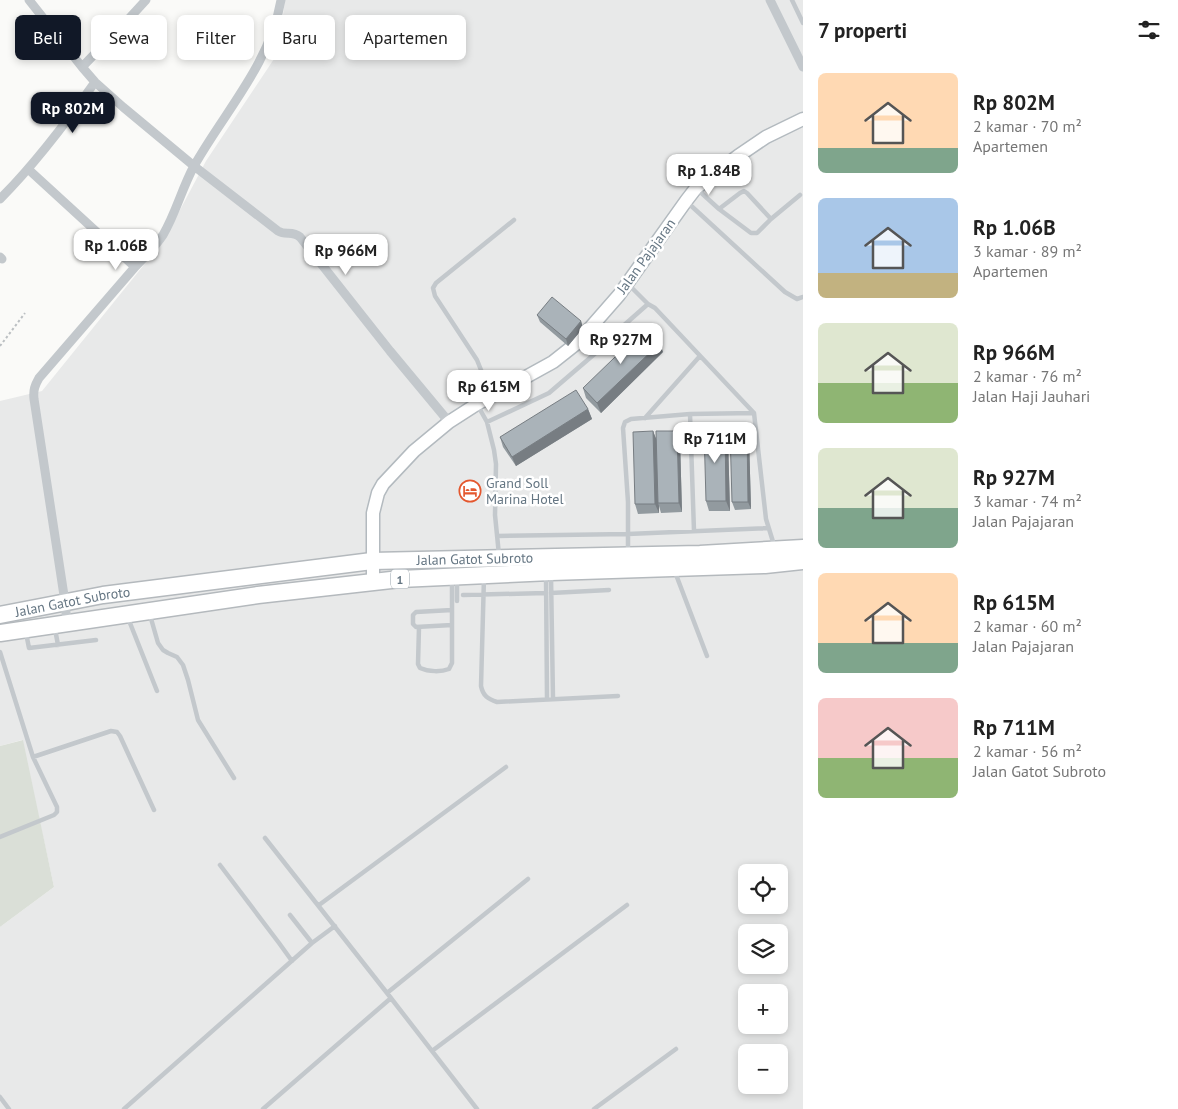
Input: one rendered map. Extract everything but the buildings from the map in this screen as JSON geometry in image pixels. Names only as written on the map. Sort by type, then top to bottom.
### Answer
[{"type":"highway","name":"Jalan Gatot Subroto","points":[[0,615],[103,595],[372,561],[498,551],[628,556],[803,548]]},
{"type":"highway","name":"Jalan Gatot Subroto","points":[[0,633],[258,595],[400,578],[674,569],[765,565],[803,561]]},
{"type":"main road","name":"Jalan Pajajaran","points":[[373,581],[373,513],[378,493],[395,470],[414,451],[449,422],[491,395],[553,362],[577,343],[619,295],[696,188],[766,136],[803,119]]},
{"type":"street","points":[[29,0],[95,82],[122,107],[278,231],[283,233],[293,232],[300,237],[449,422]]},
{"type":"street","points":[[133,15],[146,0]]},
{"type":"street","points":[[61,624],[65,602],[33,390],[40,378],[135,267],[152,250],[162,236],[194,166],[260,61],[278,16],[281,0]]},
{"type":"street","points":[[770,0],[803,67]]},
{"type":"street","points":[[82,67],[91,58]]},
{"type":"street","points":[[0,199],[63,128],[95,82]]},
{"type":"street","points":[[28,169],[135,267]]},
{"type":"lane","points":[[792,0],[803,23]]},
{"type":"lane","points":[[696,188],[750,234],[757,233],[800,196]]},
{"type":"lane","points":[[720,209],[744,192],[771,219]]},
{"type":"lane","points":[[686,201],[785,292],[797,299],[803,297]]},
{"type":"lane","points":[[491,395],[477,360],[435,296],[434,288],[436,283],[514,220]]},
{"type":"lane","points":[[627,284],[648,304],[655,308],[754,412],[768,528],[776,550]]},
{"type":"lane","points":[[487,422],[549,393],[598,351],[648,304]]},
{"type":"lane","points":[[597,320],[614,334]]},
{"type":"lane","points":[[645,418],[700,356]]},
{"type":"lane","points":[[477,404],[487,422],[494,450],[498,551]]},
{"type":"lane","points":[[628,556],[628,502],[623,428],[625,422],[631,419],[690,414],[754,412]]},
{"type":"lane","points":[[690,414],[694,531]]},
{"type":"lane","points":[[496,536],[628,534],[768,528]]},
{"type":"lane","points":[[674,569],[707,656]]},
{"type":"lane","points":[[547,699],[548,572]]},
{"type":"lane","points":[[484,575],[482,691],[485,696],[497,702],[618,696]]},
{"type":"lane","points":[[455,576],[457,601]]},
{"type":"lane","points":[[420,627],[418,664],[420,668],[426,671],[444,671],[449,669],[452,663],[452,610],[455,576]]},
{"type":"lane","points":[[463,595],[609,590]]},
{"type":"lane","points":[[548,593],[553,699]]},
{"type":"lane","points":[[452,610],[416,612],[413,615],[413,624],[416,627],[452,625]]},
{"type":"lane","points":[[149,611],[158,643],[163,650],[177,657],[182,665],[188,680],[198,720],[234,778]]},
{"type":"lane","points":[[126,614],[157,691]]},
{"type":"lane","points":[[58,645],[61,624]]},
{"type":"lane","points":[[26,629],[29,648],[96,640]]},
{"type":"lane","points":[[0,652],[33,757],[57,807],[57,812],[54,814],[0,837]]},
{"type":"lane","points":[[33,757],[116,732],[120,736],[154,810]]},
{"type":"lane","points":[[318,905],[506,767]]},
{"type":"lane","points":[[265,838],[476,1109]]},
{"type":"lane","points":[[220,865],[292,961]]},
{"type":"lane","points":[[387,993],[528,879]]},
{"type":"lane","points":[[432,1051],[627,905]]},
{"type":"lane","points":[[290,915],[312,943]]},
{"type":"lane","points":[[124,1109],[312,943],[335,926]]},
{"type":"lane","points":[[264,1109],[391,998]]},
{"type":"lane","points":[[594,1109],[676,1049]]},
{"type":"lane","points":[[0,1097],[9,1109]]},
{"type":"path","points":[[0,346],[25,313]]},
{"type":"shaded area","points":[[285,0],[803,0],[803,1109],[0,1109],[0,927],[54,887],[22,740],[0,746],[0,401],[42,391],[164,240],[206,161],[273,60],[335,60],[335,15],[283,15]]},
{"type":"shaded area","points":[[23,740],[54,887],[0,927],[0,746]]},
{"type":"place","name":"Grand Soll Marina Hotel","points":[[470,491]]}]
